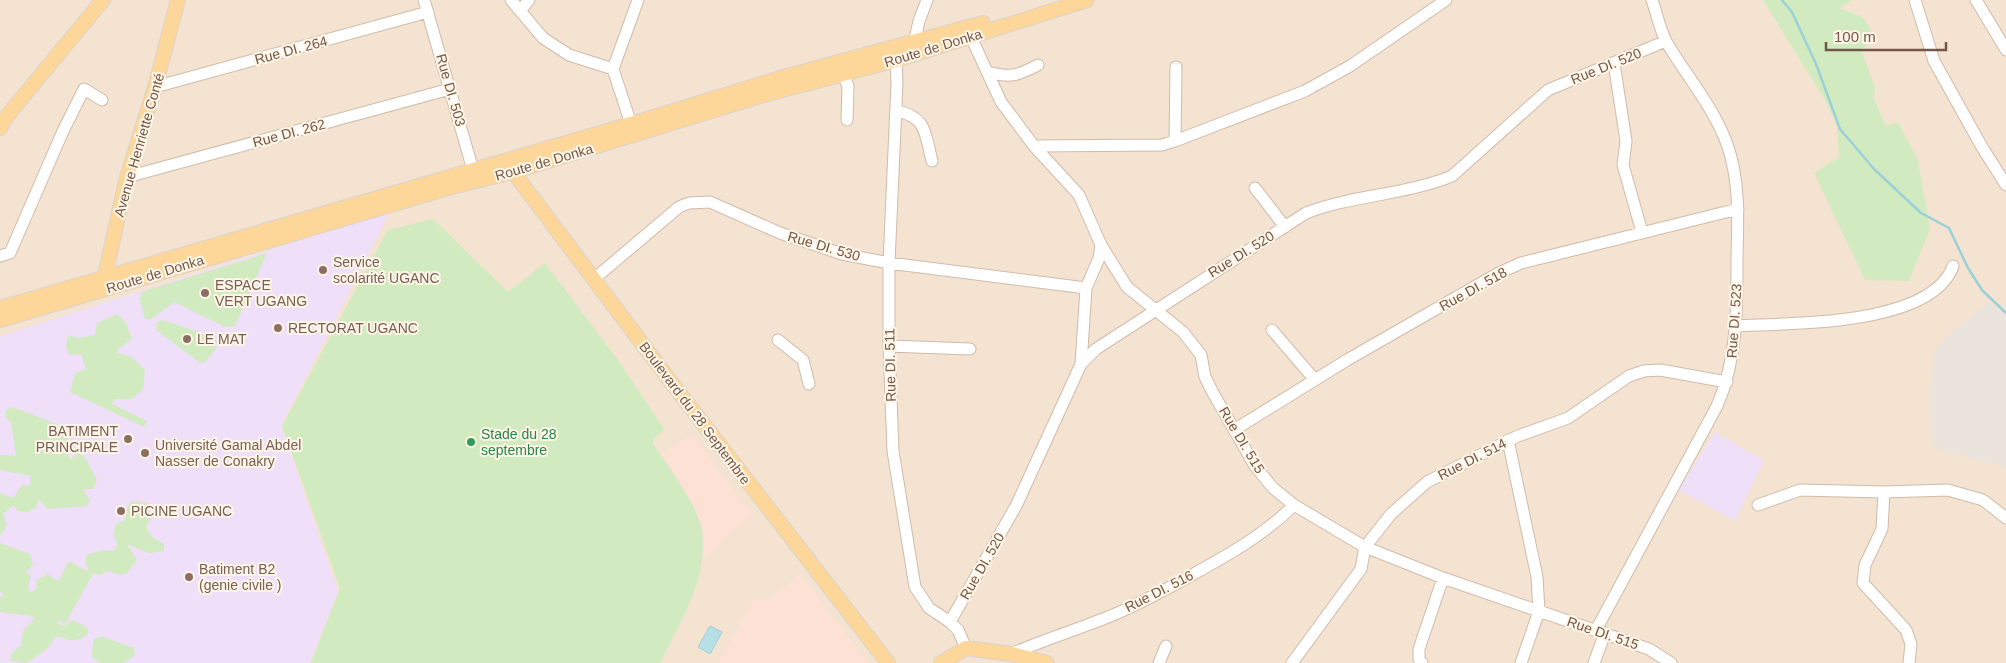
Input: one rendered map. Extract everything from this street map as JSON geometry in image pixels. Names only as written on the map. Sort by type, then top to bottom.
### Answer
[{"type":"main road","points":[[0,128],[7,116],[103,0]]},
{"type":"main road","name":"Avenue Henriette Conté","points":[[103,284],[127,177],[155,87],[178,0]]},
{"type":"main road","name":"Route de Donka","points":[[509,166],[631,124],[787,76],[914,43],[1058,0]]},
{"type":"main road","name":"Route de Donka","points":[[0,308],[103,284],[509,166],[896,60],[1087,0]]},
{"type":"main road","name":"Boulevard du 28 Septembre","points":[[509,166],[888,663]]},
{"type":"main road","name":"Route de Donka","points":[[0,320],[103,284]]},
{"type":"main road","points":[[941,663],[966,648],[1011,654],[1047,663]]},
{"type":"street","name":"Rue DI. 503","points":[[424,0],[475,176]]},
{"type":"street","points":[[511,0],[543,38],[569,55],[613,69]]},
{"type":"street","points":[[520,12],[529,0]]},
{"type":"street","points":[[631,124],[613,69],[638,0]]},
{"type":"street","points":[[914,43],[919,21],[927,0]]},
{"type":"street","points":[[1034,146],[1162,145],[1174,141],[1305,90],[1350,66],[1446,0]]},
{"type":"street","name":"Rue DI. 523","points":[[1594,663],[1601,632],[1728,382],[1736,326],[1738,209],[1736,176],[1727,143],[1706,99],[1666,41],[1652,0]]},
{"type":"street","points":[[1916,0],[1934,61],[1982,147],[2006,185]]},
{"type":"street","points":[[1976,0],[2006,50]]},
{"type":"street","name":"Rue DI. 264","points":[[155,87],[428,12]]},
{"type":"street","name":"Rue DI. 515","points":[[971,37],[1001,102],[1034,146],[1080,195],[1101,245],[1127,286],[1183,332],[1201,355],[1205,377],[1255,466],[1273,488],[1294,505],[1365,547],[1443,578],[1649,649],[1671,663]]},
{"type":"street","name":"Rue DI. 520","points":[[950,622],[1017,504],[1081,364],[1096,349],[1154,309],[1306,213],[1331,204],[1432,184],[1452,176],[1548,90],[1666,41]]},
{"type":"street","name":"Rue DI. 511","points":[[896,60],[889,346],[893,451],[915,587],[929,608],[950,622],[958,630],[966,648]]},
{"type":"street","points":[[1614,63],[1626,141],[1623,165],[1642,232]]},
{"type":"street","points":[[987,72],[1004,76],[1018,76],[1038,66]]},
{"type":"street","points":[[1174,141],[1176,67]]},
{"type":"street","points":[[843,75],[848,86],[847,120]]},
{"type":"street","name":"Rue DI. 262","points":[[127,177],[450,89]]},
{"type":"street","points":[[0,256],[10,253],[63,131],[84,90],[102,100]]},
{"type":"street","points":[[896,111],[911,114],[920,122],[932,161]]},
{"type":"street","points":[[1255,188],[1285,227]]},
{"type":"street","name":"Rue DI. 530","points":[[594,278],[679,208],[698,202],[710,202],[780,234],[842,254],[890,264],[1086,288]]},
{"type":"street","name":"Rue DI. 518","points":[[1234,430],[1315,380],[1496,274],[1521,263],[1738,209]]},
{"type":"street","points":[[1081,364],[1086,288],[1099,258],[1101,245]]},
{"type":"street","points":[[1736,326],[1820,321],[1891,312],[1906,307],[1940,287],[1948,278],[1953,266]]},
{"type":"street","points":[[1272,330],[1315,380]]},
{"type":"street","points":[[778,340],[803,360],[809,384]]},
{"type":"street","points":[[889,346],[970,349]]},
{"type":"street","name":"Rue DI. 514","points":[[1292,663],[1360,568],[1365,547],[1391,514],[1427,482],[1508,440],[1568,418],[1630,376],[1644,371],[1660,370],[1728,382]]},
{"type":"street","points":[[1508,440],[1537,577],[1539,611],[1520,663]]},
{"type":"street","points":[[1758,505],[1800,490],[1884,492],[1948,490],[1983,500],[2006,518]]},
{"type":"street","points":[[1884,492],[1882,529],[1865,565],[1863,583],[1906,630],[1910,644],[1909,663]]},
{"type":"street","name":"Rue DI. 516","points":[[1011,654],[1108,617],[1165,590],[1231,553],[1274,525],[1294,505]]},
{"type":"street","points":[[1422,663],[1419,659],[1419,649],[1443,578]]},
{"type":"street","points":[[1159,663],[1166,646]]},
{"type":"shaded area","points":[[0,0],[2006,0],[2006,663],[0,663]]},
{"type":"shaded area","name":"Université Gamal Abdel Nasser de Conakry","points":[[390,212],[281,426],[338,591],[310,663],[0,663],[0,336]]},
{"type":"shaded area","points":[[1990,301],[2006,316],[2006,467],[1933,448],[1931,400],[1934,352],[1948,336]]},
{"type":"shaded area","points":[[1715,432],[1764,461],[1735,521],[1679,490]]},
{"type":"shaded area","points":[[693,434],[751,515],[703,558],[703,528],[687,493],[661,454]]},
{"type":"shaded area","points":[[800,574],[868,663],[718,663],[754,600],[770,600]]},
{"type":"green space","points":[[1763,0],[1853,0],[1839,8],[1863,17],[1876,39],[1861,49],[1875,88],[1874,99],[1886,126],[1898,122],[1918,161],[1930,229],[1909,281],[1865,280],[1814,173],[1839,157],[1837,128],[1827,103]]},
{"type":"green space","name":"Stade du 28 septembre","points":[[433,219],[508,292],[545,263],[618,360],[664,429],[653,440],[653,444],[695,510],[702,530],[703,548],[697,583],[684,615],[660,663],[311,663],[340,588],[282,426],[388,230]]},
{"type":"green space","points":[[267,253],[235,326],[225,327],[174,302],[150,320],[145,319],[139,298],[142,297],[141,292]]},
{"type":"green space","points":[[117,314],[126,323],[132,339],[117,350],[117,353],[132,357],[145,370],[143,389],[132,399],[115,399],[112,404],[147,421],[144,427],[70,392],[75,373],[86,369],[81,354],[69,355],[66,347],[68,335],[78,338],[95,335],[97,323]]},
{"type":"green space","points":[[163,320],[213,337],[217,341],[215,350],[204,363],[199,362],[156,330],[157,322]]},
{"type":"green space","points":[[12,407],[57,424],[68,437],[69,460],[78,453],[85,457],[97,480],[93,489],[83,489],[90,501],[87,506],[47,509],[39,499],[36,508],[28,512],[17,511],[14,505],[3,514],[7,525],[0,537],[0,493],[13,498],[22,485],[30,486],[31,476],[0,470],[0,455],[16,456],[11,422],[6,418],[6,410]]},
{"type":"green space","points":[[131,501],[148,503],[151,518],[146,527],[152,537],[164,544],[164,551],[149,553],[127,544],[137,560],[126,574],[116,574],[108,571],[100,575],[91,572],[93,574],[65,624],[58,620],[58,623],[63,626],[72,620],[85,626],[89,632],[85,636],[74,640],[56,636],[48,648],[27,663],[10,661],[12,653],[21,645],[23,631],[35,618],[27,615],[0,612],[0,598],[4,594],[0,592],[0,543],[30,554],[33,565],[25,573],[31,575],[28,586],[30,592],[35,591],[37,580],[47,574],[58,581],[69,561],[89,572],[86,564],[86,555],[100,551],[115,550],[117,543],[113,534],[116,524],[126,520],[125,512]]},
{"type":"green space","points":[[103,637],[134,648],[135,655],[124,663],[100,663],[92,657],[93,642],[95,638]]},
{"type":"water","points":[[710,626],[722,632],[710,654],[698,647]]},
{"type":"waterway","points":[[1782,0],[1792,12],[1816,64],[1840,129],[1874,169],[1921,213],[1949,228],[1968,268],[1982,290],[2006,313]]},
{"type":"place","name":"Service scolarité UGANC","points":[[323,270]]},
{"type":"place","name":"ESPACE VERT UGANG","points":[[205,293]]},
{"type":"place","name":"RECTORAT UGANC","points":[[278,328]]},
{"type":"place","name":"LE MAT","points":[[187,339]]},
{"type":"place","name":"BATIMENT PRINCIPALE","points":[[128,439]]},
{"type":"place","name":"Stade du 28 septembre","points":[[471,442]]},
{"type":"place","name":"Université Gamal Abdel Nasser de Conakry","points":[[145,453]]},
{"type":"place","name":"PICINE UGANC","points":[[121,511]]},
{"type":"place","name":"Batiment B2 (genie civile )","points":[[189,577]]}]
